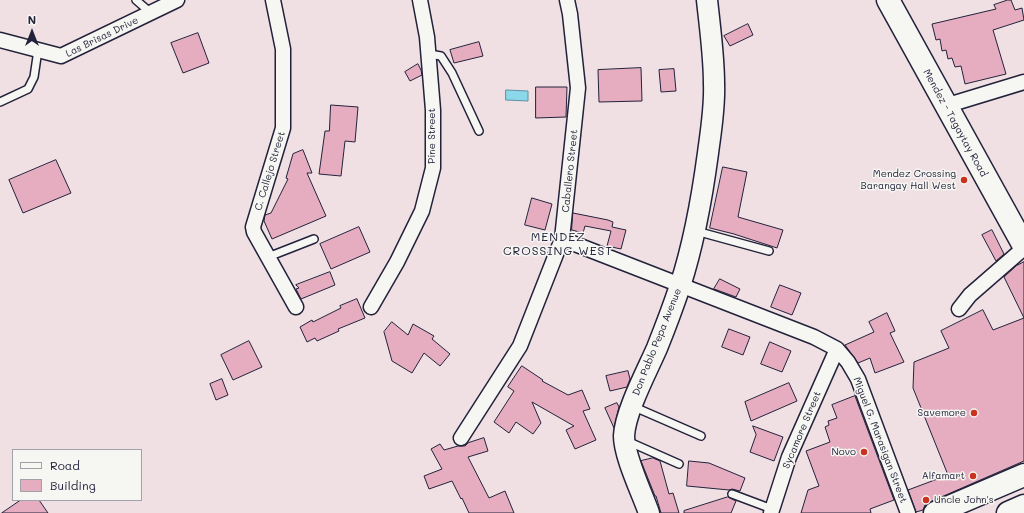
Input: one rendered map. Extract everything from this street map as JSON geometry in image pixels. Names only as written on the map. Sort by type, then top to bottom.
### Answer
[{"type":"main road","name":"Mendez - Tagaytay Road","points":[[888,0],[1024,247]]},
{"type":"main road","points":[[935,513],[972,499],[1024,475]]},
{"type":"main road","points":[[972,499],[1024,491]]},
{"type":"main road","points":[[1008,513],[1024,506]]},
{"type":"street","name":"Las Brisas Drive","points":[[0,40],[61,56],[177,0]]},
{"type":"street","name":"C. Callejo Street","points":[[273,0],[283,49],[283,128],[253,227],[254,232],[296,307]]},
{"type":"street","name":"Pine Street","points":[[371,307],[397,262],[422,210],[432,168],[433,110],[429,54],[420,0]]},
{"type":"street","name":"Caballero Street","points":[[461,438],[520,346],[562,239],[578,88],[570,14],[567,0]]},
{"type":"street","name":"Don Pablo Pepa Avenue","points":[[649,513],[629,460],[624,440],[625,429],[641,382],[657,347],[680,285],[695,230],[706,169],[714,100],[713,56],[707,0]]},
{"type":"street","points":[[945,106],[1024,82]]},
{"type":"street","points":[[562,239],[814,337],[837,349]]},
{"type":"street","points":[[959,309],[970,295],[1024,247]]},
{"type":"street","name":"Sycamore Street","points":[[772,511],[789,458],[837,349]]},
{"type":"street","name":"Miguel G. Marasigan Street","points":[[837,349],[848,362],[858,379],[908,513]]},
{"type":"lane","points":[[136,0],[151,13]]},
{"type":"lane","points":[[0,102],[28,89],[34,77],[38,50]]},
{"type":"lane","points":[[429,54],[441,56],[452,73],[479,131]]},
{"type":"lane","points":[[695,230],[769,251]]},
{"type":"lane","points":[[268,257],[314,239]]},
{"type":"lane","points":[[632,406],[701,436]]},
{"type":"lane","points":[[624,440],[679,464]]},
{"type":"lane","points":[[732,494],[772,511]]},
{"type":"water","points":[[506,90],[528,91],[528,101],[506,100]]},
{"type":"building","points":[[1011,0],[1015,10],[1022,8],[1024,20],[993,30],[1006,74],[965,84],[961,66],[955,67],[952,58],[948,59],[946,50],[942,51],[940,39],[936,40],[932,24],[996,9],[994,5]]},
{"type":"building","points":[[748,24],[753,35],[730,46],[724,36]]},
{"type":"building","points":[[198,33],[209,63],[183,73],[171,43]]},
{"type":"building","points":[[479,42],[483,56],[454,63],[450,50]]},
{"type":"building","points":[[418,64],[422,75],[410,81],[405,72]]},
{"type":"building","points":[[641,68],[642,101],[599,102],[598,70]]},
{"type":"building","points":[[674,69],[676,91],[661,92],[659,70]]},
{"type":"building","points":[[536,87],[567,87],[566,117],[536,118]]},
{"type":"building","points":[[331,105],[358,107],[355,142],[345,141],[341,176],[319,174],[325,131],[329,131]]},
{"type":"building","points":[[303,150],[312,173],[307,173],[326,216],[272,239],[264,221],[265,215],[271,213],[288,179],[286,178],[293,154]]},
{"type":"building","points":[[56,160],[71,193],[23,213],[9,180]]},
{"type":"building","points":[[723,167],[747,172],[738,217],[783,230],[777,248],[710,228]]},
{"type":"building","points":[[532,198],[552,204],[545,230],[525,225]]},
{"type":"building","points":[[573,213],[608,220],[613,222],[612,227],[626,230],[621,249],[607,246],[611,231],[585,226],[583,233],[572,230]]},
{"type":"building","points":[[359,227],[370,252],[331,269],[320,244]]},
{"type":"building","points":[[992,230],[1004,254],[996,261],[982,235]]},
{"type":"building","points":[[1024,262],[1024,318],[1004,277],[1016,266]]},
{"type":"building","points":[[330,272],[335,285],[301,299],[296,289],[299,288],[296,285]]},
{"type":"building","points":[[720,279],[740,289],[736,297],[714,289]]},
{"type":"building","points":[[780,285],[801,293],[792,315],[771,307]]},
{"type":"building","points":[[357,299],[365,318],[338,329],[339,331],[317,341],[315,338],[307,342],[300,327],[312,320],[313,322],[341,308],[340,306]]},
{"type":"building","name":"Savemore","points":[[983,310],[993,330],[1024,318],[1024,461],[930,502],[925,505],[923,510],[916,512],[908,490],[948,475],[913,388],[914,362],[949,348],[941,331]]},
{"type":"building","points":[[887,313],[895,331],[890,333],[904,362],[875,373],[870,358],[858,363],[845,345],[874,332],[869,322]]},
{"type":"building","points":[[392,322],[408,335],[413,324],[434,336],[432,339],[450,354],[440,366],[424,353],[412,373],[392,361],[384,332]]},
{"type":"building","points":[[729,329],[750,337],[743,355],[722,347]]},
{"type":"building","points":[[249,341],[262,367],[233,380],[221,355]]},
{"type":"building","points":[[770,342],[791,351],[782,372],[761,364]]},
{"type":"building","points":[[522,366],[543,380],[542,381],[568,395],[582,390],[590,409],[583,411],[596,440],[575,449],[566,430],[574,426],[532,402],[541,423],[533,434],[516,422],[509,433],[494,422],[514,391],[508,387]]},
{"type":"building","points":[[628,371],[630,379],[627,387],[610,391],[606,376]]},
{"type":"building","points":[[222,379],[228,395],[216,400],[210,384]]},
{"type":"building","points":[[789,383],[797,401],[751,421],[745,402]]},
{"type":"building","points":[[855,396],[894,500],[870,509],[871,513],[801,513],[808,490],[819,486],[806,451],[830,442],[825,427],[829,425],[828,421],[837,418],[832,405]]},
{"type":"building","points":[[617,403],[619,407],[614,428],[605,408]]},
{"type":"building","points":[[753,426],[783,437],[774,461],[750,452],[756,435]]},
{"type":"building","points":[[484,438],[488,451],[468,457],[489,498],[505,491],[514,513],[469,513],[452,481],[429,489],[424,476],[442,469],[431,449],[440,444],[444,450],[458,446],[465,446],[468,443]]},
{"type":"building","points":[[653,458],[660,461],[669,494],[673,493],[679,513],[661,513],[656,496],[641,461]]},
{"type":"building","points":[[689,461],[709,463],[745,478],[740,491],[732,489],[687,486]]},
{"type":"building","points":[[728,497],[736,501],[731,513],[684,513],[684,511]]},
{"type":"building","points":[[20,501],[40,501],[48,513],[2,513]]},
{"type":"place","name":"Mendez Crossing Barangay Hall West","points":[[964,180]]},
{"type":"place","name":"Savemore","points":[[974,413]]},
{"type":"place","name":"Novo","points":[[864,452]]},
{"type":"place","name":"Alfamart","points":[[973,476]]},
{"type":"place","name":"Uncle John's","points":[[926,500]]},
{"type":"district","name":"MENDEZ CROSSING WEST","points":[[558,244]]}]
